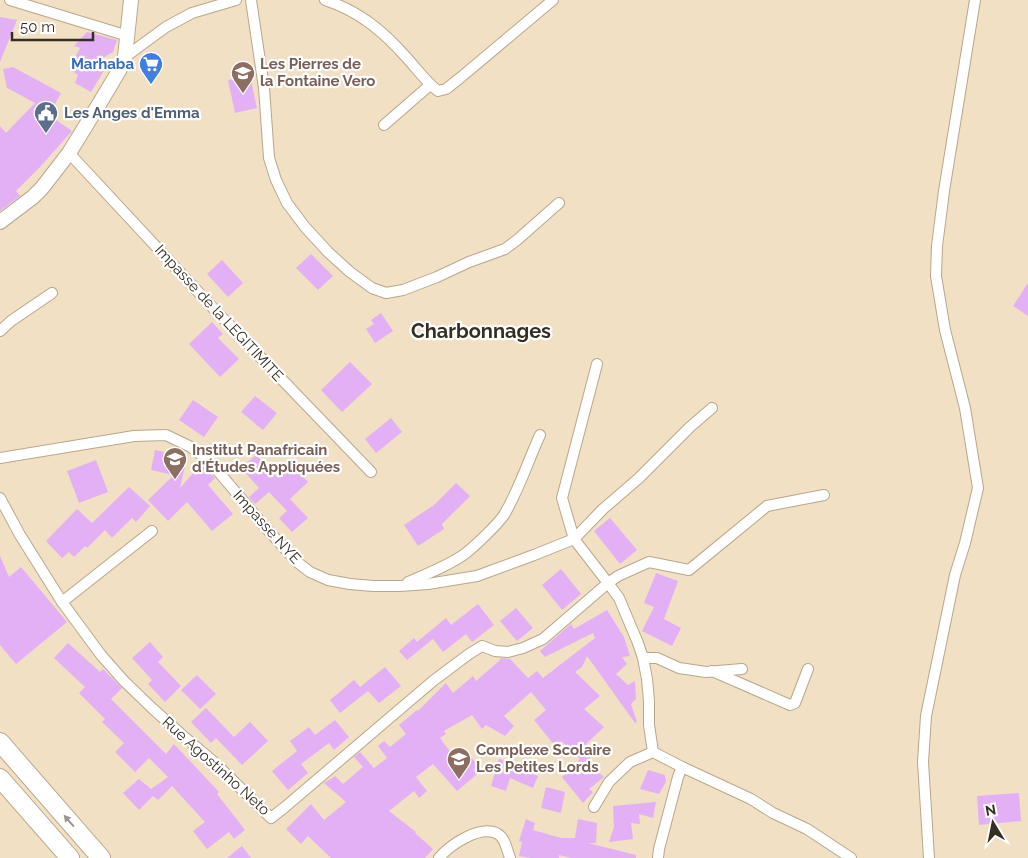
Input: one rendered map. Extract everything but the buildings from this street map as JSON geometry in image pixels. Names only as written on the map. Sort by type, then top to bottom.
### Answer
[{"type":"highway","points":[[0,742],[100,858]]},
{"type":"highway","points":[[0,778],[70,858]]},
{"type":"street","points":[[10,0],[128,36]]},
{"type":"street","points":[[0,222],[33,198],[54,173],[69,153],[120,70],[125,57],[132,0]]},
{"type":"street","points":[[125,57],[166,27],[192,13],[236,0]]},
{"type":"street","points":[[251,0],[264,88],[269,158],[276,180],[287,204],[311,233],[335,259],[372,288],[386,293],[403,290],[437,278],[470,262],[504,249],[559,203]]},
{"type":"street","points":[[325,0],[354,12],[375,26],[389,38],[430,85],[438,91],[446,89],[553,0]]},
{"type":"street","points":[[929,858],[923,762],[926,716],[955,575],[978,488],[965,408],[945,330],[936,276],[937,246],[944,191],[975,0]]},
{"type":"street","points":[[384,124],[430,85]]},
{"type":"street","name":"Impasse de la LEGITIMITE","points":[[69,153],[215,310],[371,472]]},
{"type":"street","points":[[0,331],[11,321],[52,293]]},
{"type":"street","points":[[598,364],[562,498],[574,538],[619,598],[632,627],[643,658],[647,679],[649,725],[653,752]]},
{"type":"street","points":[[574,538],[712,408]]},
{"type":"street","name":"Impasse NYE","points":[[0,458],[134,436],[166,435],[191,447],[217,470],[297,562],[310,572],[328,580],[350,584],[400,586],[428,584],[477,576],[534,556],[574,538]]},
{"type":"street","points":[[400,586],[466,554],[484,537],[503,516],[540,435]]},
{"type":"street","points":[[608,583],[618,576],[649,562],[690,570],[767,506],[824,495]]},
{"type":"street","name":"Rue Agostinho Neto","points":[[0,498],[62,602],[101,655],[124,681],[176,730],[214,762],[271,818],[403,706],[469,654],[482,646],[495,651],[508,652],[543,639],[608,583]]},
{"type":"street","points":[[62,602],[152,531]]},
{"type":"street","points":[[643,658],[657,658],[679,668],[706,672],[742,669]]},
{"type":"street","points":[[712,671],[790,705],[795,704],[798,699],[808,669]]},
{"type":"street","points":[[653,752],[751,799],[773,813],[807,829],[851,858]]},
{"type":"street","points":[[594,807],[609,782],[630,762],[653,752]]},
{"type":"street","points":[[658,858],[682,767]]},
{"type":"street","points":[[439,858],[452,845],[462,839],[476,833],[490,832],[498,834],[504,841],[510,858]]},
{"type":"street","points":[[831,858],[836,848]]},
{"type":"place","name":"Marhaba","points":[[151,85]]},
{"type":"place","name":"Les Pierres de la Fontaine Vero","points":[[243,94]]},
{"type":"place","name":"Les Anges d'Emma","points":[[46,134]]},
{"type":"place","name":"Institut Panafricain d'Études Appliquées","points":[[175,480]]},
{"type":"place","name":"Complexe Scolaire Les Petites Lords","points":[[459,780]]},
{"type":"district","name":"Charbonnages","points":[[481,331]]}]
